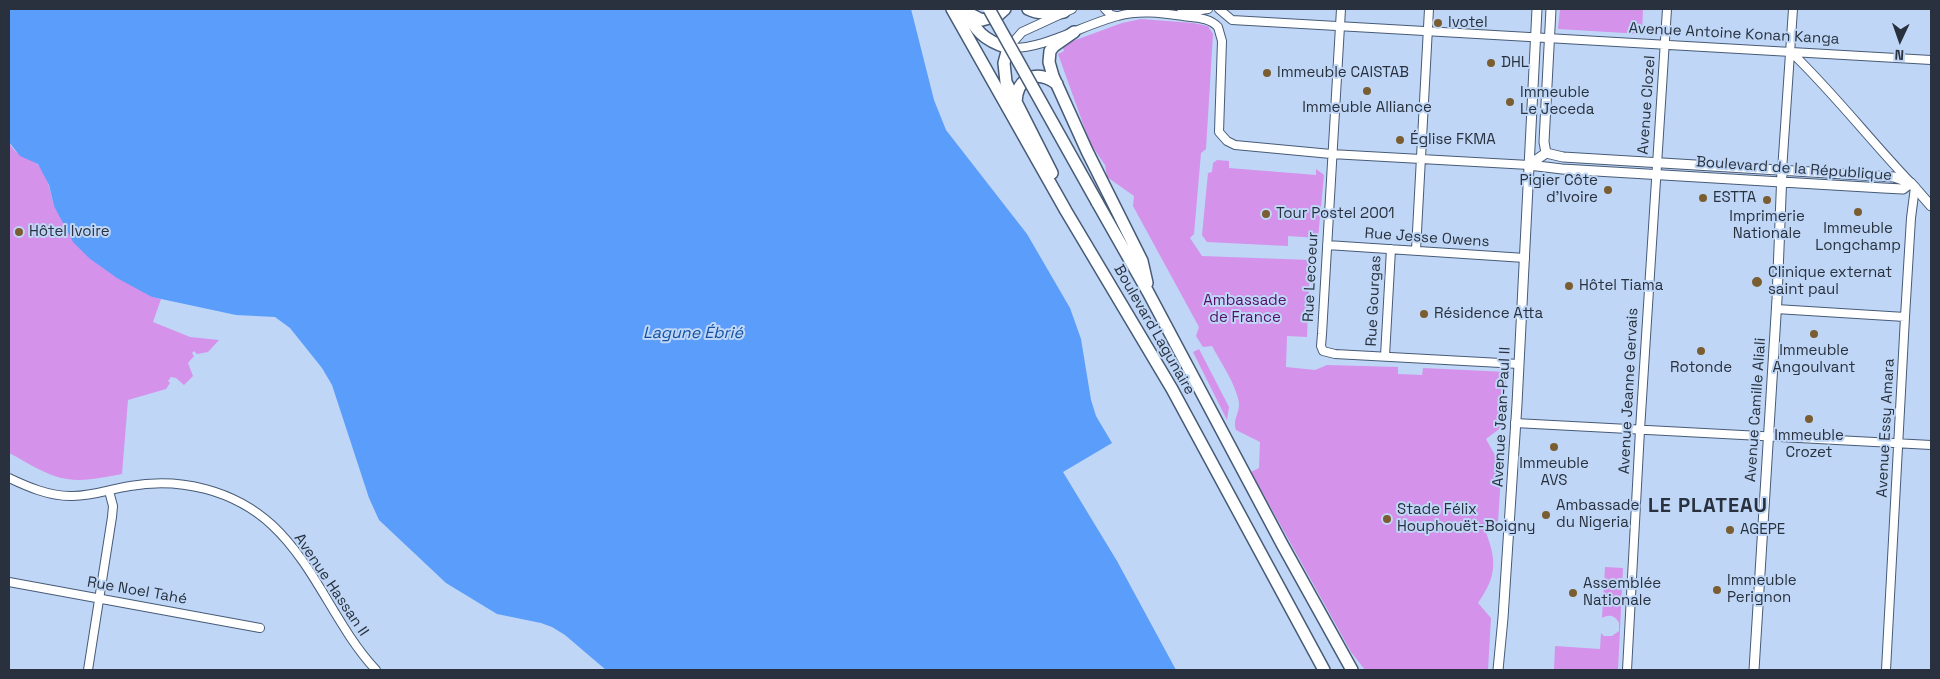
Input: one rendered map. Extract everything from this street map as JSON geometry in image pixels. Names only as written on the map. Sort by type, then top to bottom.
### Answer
[{"type":"highway","name":"Boulevard Lagunaire","points":[[952,9],[1066,211],[1172,389],[1324,670]]},
{"type":"highway","name":"Boulevard Lagunaire","points":[[989,9],[1148,292],[1282,544],[1352,670]]},
{"type":"highway","points":[[964,10],[982,20],[996,16],[1004,9]]},
{"type":"highway","points":[[1028,9],[1044,13],[1068,10]]},
{"type":"highway","points":[[964,10],[978,32],[986,39],[1008,48],[1005,55],[1004,72],[1006,82],[1044,156],[1066,211]]},
{"type":"highway","points":[[1074,32],[1062,39],[1050,51],[1049,62],[1087,151],[1142,261],[1148,292]]},
{"type":"highway","points":[[1016,102],[1018,88],[1028,79],[1042,76],[1057,84]]},
{"type":"main road","points":[[1529,165],[1538,9]]},
{"type":"main road","points":[[1529,165],[1546,153],[1544,142],[1551,9]]},
{"type":"main road","name":"Boulevard de la République","points":[[1546,153],[1563,157],[1782,171],[1880,175],[1894,177],[1913,185]]},
{"type":"main road","name":"Boulevard de la République","points":[[1529,165],[1562,169],[1903,189],[1913,185]]},
{"type":"main road","name":"Avenue Jean-Paul II","points":[[1498,670],[1519,364],[1529,165]]},
{"type":"main road","name":"Avenue Camille Aliali","points":[[1754,670],[1776,309],[1782,171]]},
{"type":"main road","points":[[1913,185],[1931,206]]},
{"type":"street","points":[[1105,9],[1111,16],[1116,16]]},
{"type":"street","points":[[1167,14],[1208,9]]},
{"type":"street","points":[[1219,9],[1232,20],[1226,26],[1222,41],[1219,132],[1227,141],[1235,145],[1248,147],[1332,154],[1529,165]]},
{"type":"street","name":"Rue Lecoeur","points":[[1341,9],[1326,246],[1321,346],[1323,351],[1335,354],[1519,364]]},
{"type":"street","points":[[1416,250],[1429,9]]},
{"type":"street","name":"Avenue Clozel","points":[[1656,174],[1667,9]]},
{"type":"street","points":[[1782,171],[1793,9]]},
{"type":"street","points":[[1008,48],[1022,32],[1068,10]]},
{"type":"street","points":[[1008,48],[1023,48],[1116,16],[1143,12],[1214,22],[1218,27],[1222,41]]},
{"type":"street","name":"Avenue Antoine Konan Kanga","points":[[1232,20],[1536,37],[1665,47],[1790,51],[1931,60]]},
{"type":"street","points":[[1790,51],[1816,77],[1885,157],[1913,185]]},
{"type":"street","name":"Avenue Jeanne Gervais","points":[[1627,670],[1656,174]]},
{"type":"street","name":"Avenue Essy Amara","points":[[1886,670],[1913,185]]},
{"type":"street","name":"Rue Jesse Owens","points":[[1326,246],[1525,258]]},
{"type":"street","name":"Rue Gourgas","points":[[1384,356],[1391,249]]},
{"type":"street","points":[[1776,309],[1905,317]]},
{"type":"street","points":[[1515,423],[1931,445]]},
{"type":"street","name":"Avenue Hassan II","points":[[9,473],[32,488]]},
{"type":"street","name":"Avenue Hassan II","points":[[9,478],[32,488],[69,496],[86,496],[139,484],[182,484],[229,496],[251,509],[272,525],[290,544],[309,570],[349,637],[376,670]]},
{"type":"street","points":[[88,670],[112,517],[113,506],[109,491]]},
{"type":"street","name":"Rue Noel Tahé","points":[[9,582],[260,628]]},
{"type":"green space","points":[[1560,9],[1643,9],[1642,34],[1558,29]]},
{"type":"green space","name":"Ambassade de France","points":[[1141,19],[1208,26],[1213,34],[1206,149],[1201,153],[1194,234],[1190,238],[1202,256],[1310,260],[1307,337],[1287,336],[1286,367],[1315,370],[1327,365],[1398,367],[1398,374],[1422,375],[1423,368],[1507,372],[1503,424],[1486,439],[1496,457],[1502,458],[1498,522],[1485,530],[1492,550],[1492,576],[1478,603],[1491,618],[1488,670],[1365,670],[1351,652],[1251,472],[1259,468],[1260,442],[1236,430],[1235,423],[1239,403],[1232,381],[1212,346],[1203,347],[1196,336],[1199,327],[1133,206],[1134,196],[1107,177],[1105,165],[1090,143],[1058,54],[1064,51],[1062,45],[1122,23]]},
{"type":"green space","points":[[9,142],[17,153],[40,166],[48,183],[54,206],[152,297],[161,299],[153,322],[190,337],[219,340],[208,352],[197,354],[194,351],[192,353],[194,356],[188,363],[193,376],[184,385],[176,378],[171,377],[166,389],[128,400],[122,474],[88,480],[67,479],[44,472],[9,453]]},
{"type":"green space","points":[[1217,160],[1229,161],[1229,168],[1316,175],[1316,169],[1324,175],[1318,238],[1288,236],[1288,246],[1207,242],[1202,235],[1208,173],[1212,172],[1213,163]]},
{"type":"green space","points":[[1199,349],[1229,407],[1227,420],[1193,352]]},
{"type":"green space","points":[[1605,567],[1623,568],[1618,670],[1554,670],[1555,646],[1600,649],[1601,633],[1604,636],[1612,636],[1619,631],[1619,623],[1616,618],[1607,616],[1602,618]]},
{"type":"water","name":"Lagune Ébrié","points":[[9,9],[911,9],[934,100],[946,130],[1027,234],[1070,308],[1081,339],[1091,400],[1096,416],[1112,443],[1063,472],[1117,561],[1176,670],[606,670],[565,635],[552,627],[497,614],[446,583],[379,520],[369,498],[332,385],[322,368],[290,328],[275,317],[236,315],[152,297],[117,278],[89,258],[73,242],[54,206],[49,185],[38,164],[20,156],[9,142]]},
{"type":"place","name":"Ivotel","points":[[1438,23]]},
{"type":"place","name":"DHL","points":[[1491,63]]},
{"type":"place","name":"Immeuble CAISTAB","points":[[1267,73]]},
{"type":"place","name":"Immeuble Alliance","points":[[1367,91]]},
{"type":"place","name":"Immeuble Le Jeceda","points":[[1510,102]]},
{"type":"place","name":"Église FKMA","points":[[1400,140]]},
{"type":"place","name":"Pigier Côte d'Ivoire","points":[[1608,190]]},
{"type":"place","name":"ESTTA","points":[[1703,198]]},
{"type":"place","name":"Imprimerie Nationale","points":[[1767,200]]},
{"type":"place","name":"Immeuble Longchamp","points":[[1858,212]]},
{"type":"place","name":"Tour Postel 2001","points":[[1266,214]]},
{"type":"place","name":"Hôtel Ivoire","points":[[19,232]]},
{"type":"place","name":"Clinique externat saint paul","points":[[1757,282]]},
{"type":"place","name":"Hôtel Tiama","points":[[1569,286]]},
{"type":"place","name":"Résidence Atta","points":[[1424,314]]},
{"type":"place","name":"Immeuble Angoulvant","points":[[1814,334]]},
{"type":"place","name":"Rotonde","points":[[1701,351]]},
{"type":"place","name":"Immeuble Crozet","points":[[1809,419]]},
{"type":"place","name":"Immeuble AVS","points":[[1554,447]]},
{"type":"place","name":"Ambassade du Nigeria","points":[[1546,515]]},
{"type":"place","name":"Stade Félix Houphouët-Boigny","points":[[1387,519]]},
{"type":"place","name":"AGEPE","points":[[1730,530]]},
{"type":"place","name":"Immeuble Perignon","points":[[1717,590]]},
{"type":"place","name":"Assemblée Nationale","points":[[1573,593]]},
{"type":"district","name":"LE PLATEAU","points":[[1708,507]]}]
